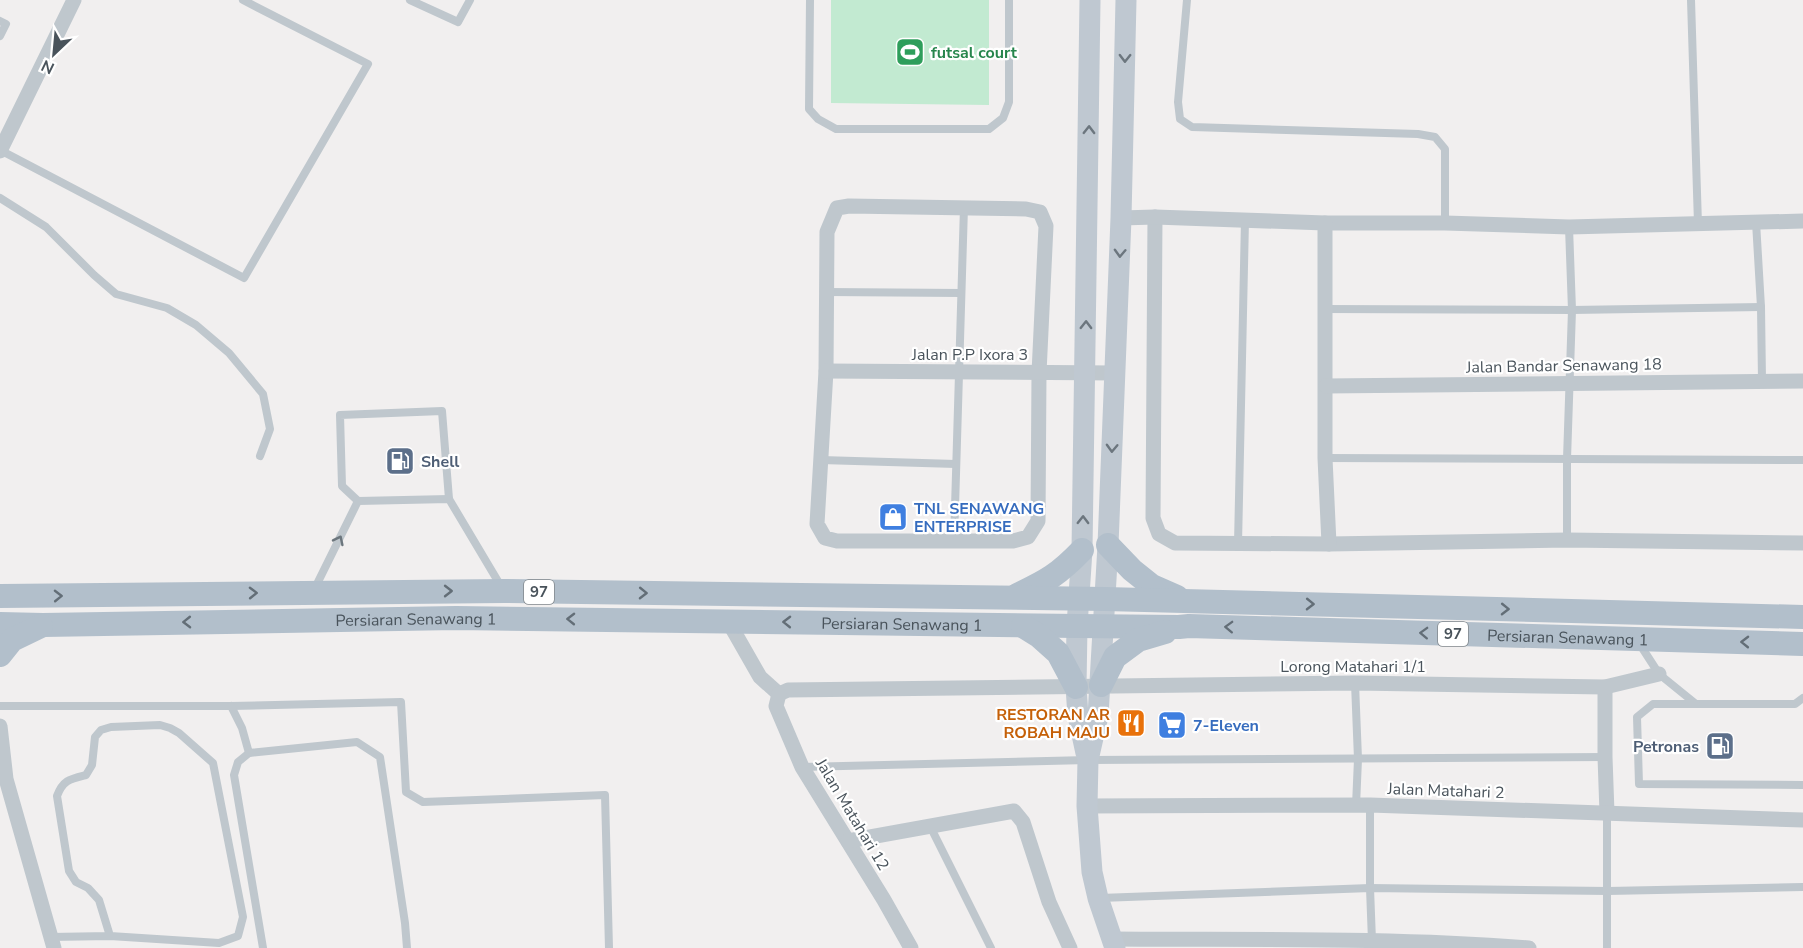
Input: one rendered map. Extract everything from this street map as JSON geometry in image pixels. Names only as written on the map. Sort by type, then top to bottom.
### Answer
[{"type":"main road","points":[[1108,545],[1132,570],[1152,586],[1187,601]]},
{"type":"main road","points":[[1009,598],[1045,582],[1063,570],[1082,550]]},
{"type":"main road","points":[[0,580],[31,596]]},
{"type":"main road","name":"Persiaran Senawang 1","points":[[0,596],[504,591],[1187,601],[1803,616]]},
{"type":"main road","name":"Persiaran Senawang 1","points":[[0,624],[456,618],[1023,626],[1201,626],[1803,644]]},
{"type":"main road","points":[[0,655],[12,640],[43,625]]},
{"type":"main road","points":[[1023,626],[1058,653],[1076,687]]},
{"type":"main road","points":[[1101,685],[1115,657],[1138,640],[1179,627]]},
{"type":"street","points":[[0,151],[74,0]]},
{"type":"street","points":[[1088,760],[1078,716],[1076,687],[1086,373],[1090,0]]},
{"type":"street","points":[[1126,0],[1121,218],[1108,545],[1101,685],[1098,716],[1088,760],[1087,806],[1092,872],[1114,945],[1372,940],[1403,945],[1529,948]]},
{"type":"street","points":[[849,206],[964,207],[1026,209],[1040,212],[1046,226],[1039,373],[1038,521],[1028,537],[1013,541],[837,541],[825,538],[817,524],[826,371],[827,232],[837,208],[849,206]]},
{"type":"street","points":[[1155,217],[1153,518],[1159,534],[1174,543],[1329,544],[1567,540],[1803,543]]},
{"type":"street","points":[[1121,218],[1569,227],[1803,221]]},
{"type":"street","points":[[1325,223],[1325,458],[1329,544]]},
{"type":"street","name":"Jalan P.P Ixora 3","points":[[826,371],[1115,373]]},
{"type":"street","name":"Jalan Bandar Senawang 18","points":[[1326,386],[1803,381]]},
{"type":"street","points":[[728,621],[760,677],[779,694]]},
{"type":"street","name":"Lorong Matahari 1/1","points":[[779,694],[788,690],[1101,685],[1355,683],[1605,687],[1659,674]]},
{"type":"street","points":[[1605,687],[1607,813]]},
{"type":"street","name":"Jalan Matahari 12","points":[[779,694],[776,706],[802,767],[884,900],[910,948]]},
{"type":"street","points":[[0,726],[6,779],[52,943]]},
{"type":"street","name":"Jalan Matahari 2","points":[[1087,806],[1363,806],[1803,820]]},
{"type":"street","points":[[848,841],[1014,811],[1023,822],[1049,902],[1070,948]]},
{"type":"lane","points":[[0,151],[244,279],[368,64],[243,0]]},
{"type":"lane","points":[[410,0],[458,22],[470,0]]},
{"type":"lane","points":[[810,0],[809,109],[818,119],[836,129],[989,129],[1003,118],[1009,102],[1010,0]]},
{"type":"lane","points":[[1187,0],[1178,102],[1180,119],[1192,127],[1418,134],[1435,137],[1445,148],[1445,223]]},
{"type":"lane","points":[[1690,0],[1698,224]]},
{"type":"lane","points":[[0,21],[6,24],[0,36]]},
{"type":"lane","points":[[0,198],[46,227],[116,294],[168,308],[196,325],[229,353],[263,394],[270,429],[260,456]]},
{"type":"lane","points":[[954,541],[964,207]]},
{"type":"lane","points":[[1238,544],[1245,220]]},
{"type":"lane","points":[[1756,222],[1762,381]]},
{"type":"lane","points":[[1567,540],[1572,310],[1569,227]]},
{"type":"lane","points":[[827,292],[961,293]]},
{"type":"lane","points":[[1325,309],[1572,310],[1761,307]]},
{"type":"lane","points":[[449,499],[358,501],[342,486],[340,415],[442,411],[449,499],[504,591]]},
{"type":"lane","points":[[1325,458],[1803,460]]},
{"type":"lane","points":[[821,460],[956,464]]},
{"type":"lane","points":[[314,592],[358,501]]},
{"type":"lane","points":[[1636,639],[1659,674],[1696,704]]},
{"type":"lane","points":[[1355,683],[1358,759],[1370,888],[1372,940]]},
{"type":"lane","points":[[1803,698],[1795,704],[1653,704],[1637,717],[1639,784],[1803,785]]},
{"type":"lane","points":[[0,706],[401,702],[406,792],[423,802],[605,795],[609,948]]},
{"type":"lane","points":[[231,705],[242,728],[249,753]]},
{"type":"lane","points":[[52,943],[110,936],[219,943],[238,936],[243,917],[213,763],[179,733],[160,725],[111,727],[101,730],[95,737],[92,765],[86,775],[62,784],[57,796],[69,871],[76,882],[88,888],[99,900],[110,936]]},
{"type":"lane","points":[[263,948],[234,775],[238,762],[249,753],[357,742],[380,757],[407,948]]},
{"type":"lane","points":[[802,767],[1088,760],[1605,757]]},
{"type":"lane","points":[[1607,813],[1607,948]]},
{"type":"lane","points":[[930,826],[992,948]]},
{"type":"lane","points":[[1098,898],[1370,888],[1608,891],[1803,887]]},
{"type":"green space","name":"futsal court","points":[[831,0],[989,0],[989,105],[831,103]]},
{"type":"place","name":"futsal court","points":[[910,52]]},
{"type":"place","name":"Shell","points":[[400,461]]},
{"type":"place","name":"TNL SENAWANG ENTERPRISE","points":[[893,517]]},
{"type":"place","name":"RESTORAN AR ROBAH MAJU","points":[[1131,723]]},
{"type":"place","name":"7-Eleven","points":[[1172,725]]},
{"type":"place","name":"Petronas","points":[[1720,746]]}]
